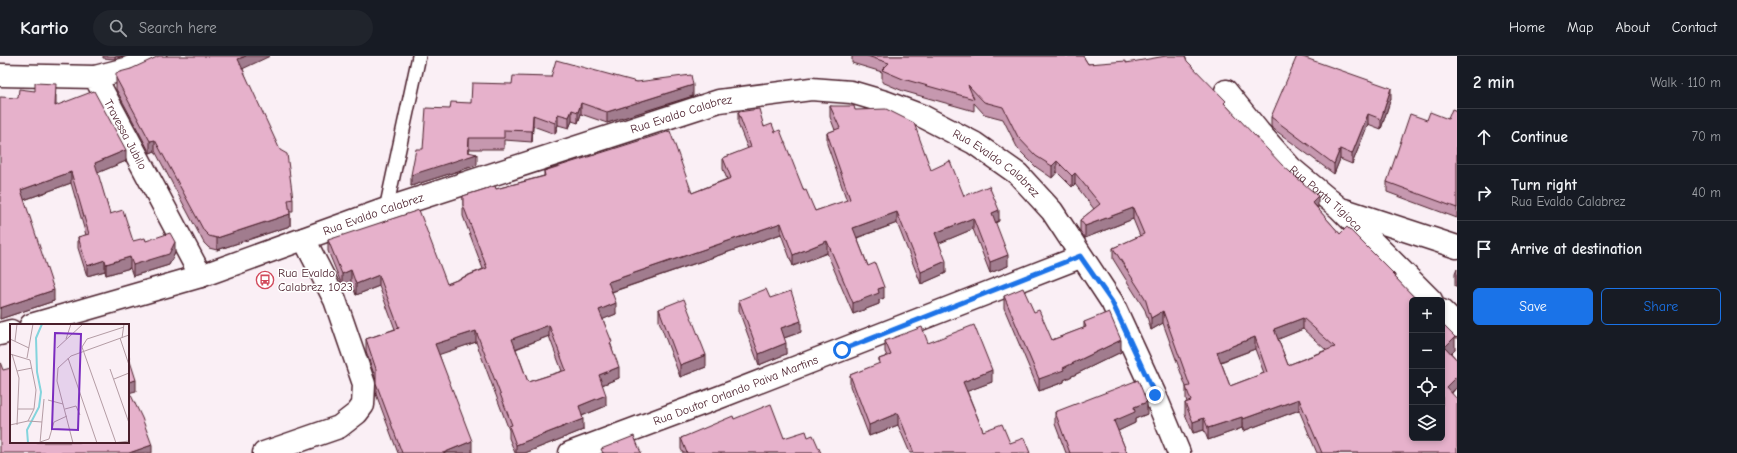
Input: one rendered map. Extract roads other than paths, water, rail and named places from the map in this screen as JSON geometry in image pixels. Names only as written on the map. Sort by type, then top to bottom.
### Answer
[{"type":"street","points":[[0,75],[37,74],[95,77],[126,69],[154,56]]},
{"type":"street","name":"Travessa Jubilo","points":[[95,77],[201,276]]},
{"type":"street","name":"Rua Evaldo Calabrez","points":[[34,324],[201,276],[386,209],[719,101],[811,89],[851,92],[886,102],[922,116],[974,143],[1023,180],[1052,211],[1080,256],[1112,302],[1155,395],[1179,453]]},
{"type":"street","name":"Rua Ponta Tigioca","points":[[1226,91],[1259,132],[1291,168],[1339,208],[1428,297]]},
{"type":"street","points":[[1339,208],[1457,247]]},
{"type":"street","points":[[264,453],[339,427],[363,405],[364,384],[357,363],[334,300],[304,239]]},
{"type":"street","name":"Rua Doutor Orlando Paiva Martins","points":[[570,453],[720,397],[1080,256]]},
{"type":"street","points":[[1445,314],[1457,326]]},
{"type":"street","points":[[0,334],[10,331]]},
{"type":"lane","points":[[386,209],[419,56]]},
{"type":"place","name":"Rua Evaldo Calabrez, 1023","points":[[265,280]]}]
